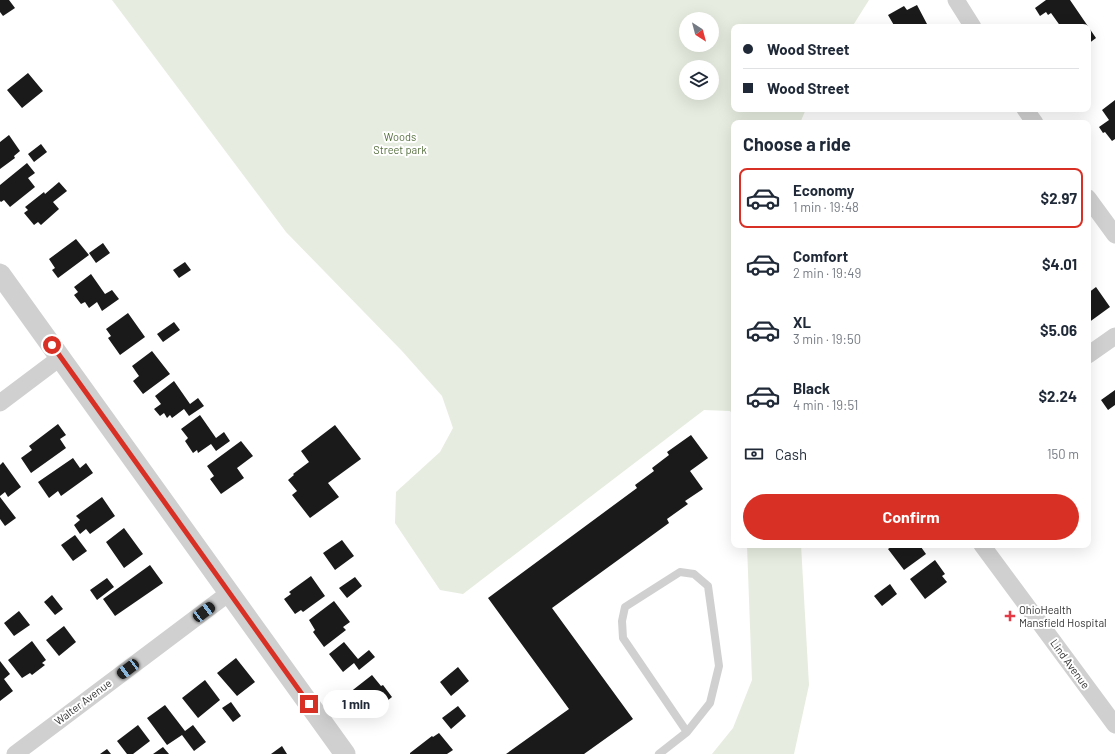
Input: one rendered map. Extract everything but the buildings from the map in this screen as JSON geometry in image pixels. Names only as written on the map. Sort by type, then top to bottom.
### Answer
[{"type":"street","points":[[956,0],[971,24]]},
{"type":"street","points":[[1091,202],[1115,235]]},
{"type":"street","points":[[0,274],[345,754]]},
{"type":"street","points":[[1091,353],[1115,336]]},
{"type":"street","points":[[0,403],[61,357]]},
{"type":"street","name":"Lind Avenue","points":[[984,548],[1115,726]]},
{"type":"street","name":"Walter Avenue","points":[[15,754],[229,593]]},
{"type":"lane","points":[[659,754],[687,732],[710,703],[719,666],[708,586],[694,574],[680,572],[625,607],[622,621],[623,638],[687,732]]},
{"type":"green space","name":"Woods Street park","points":[[112,0],[869,0],[854,24],[731,24],[731,112],[805,112],[801,120],[731,120],[731,412],[704,410],[463,594],[440,590],[395,523],[396,492],[440,452],[453,428],[442,396],[402,351],[286,232]]},
{"type":"green space","points":[[747,548],[801,548],[809,685],[794,754],[712,754],[733,728],[752,680]]},
{"type":"place","name":"OhioHealth Mansfield Hospital","points":[[1010,616]]},
{"type":"route","points":[[52,345],[309,704]]}]
